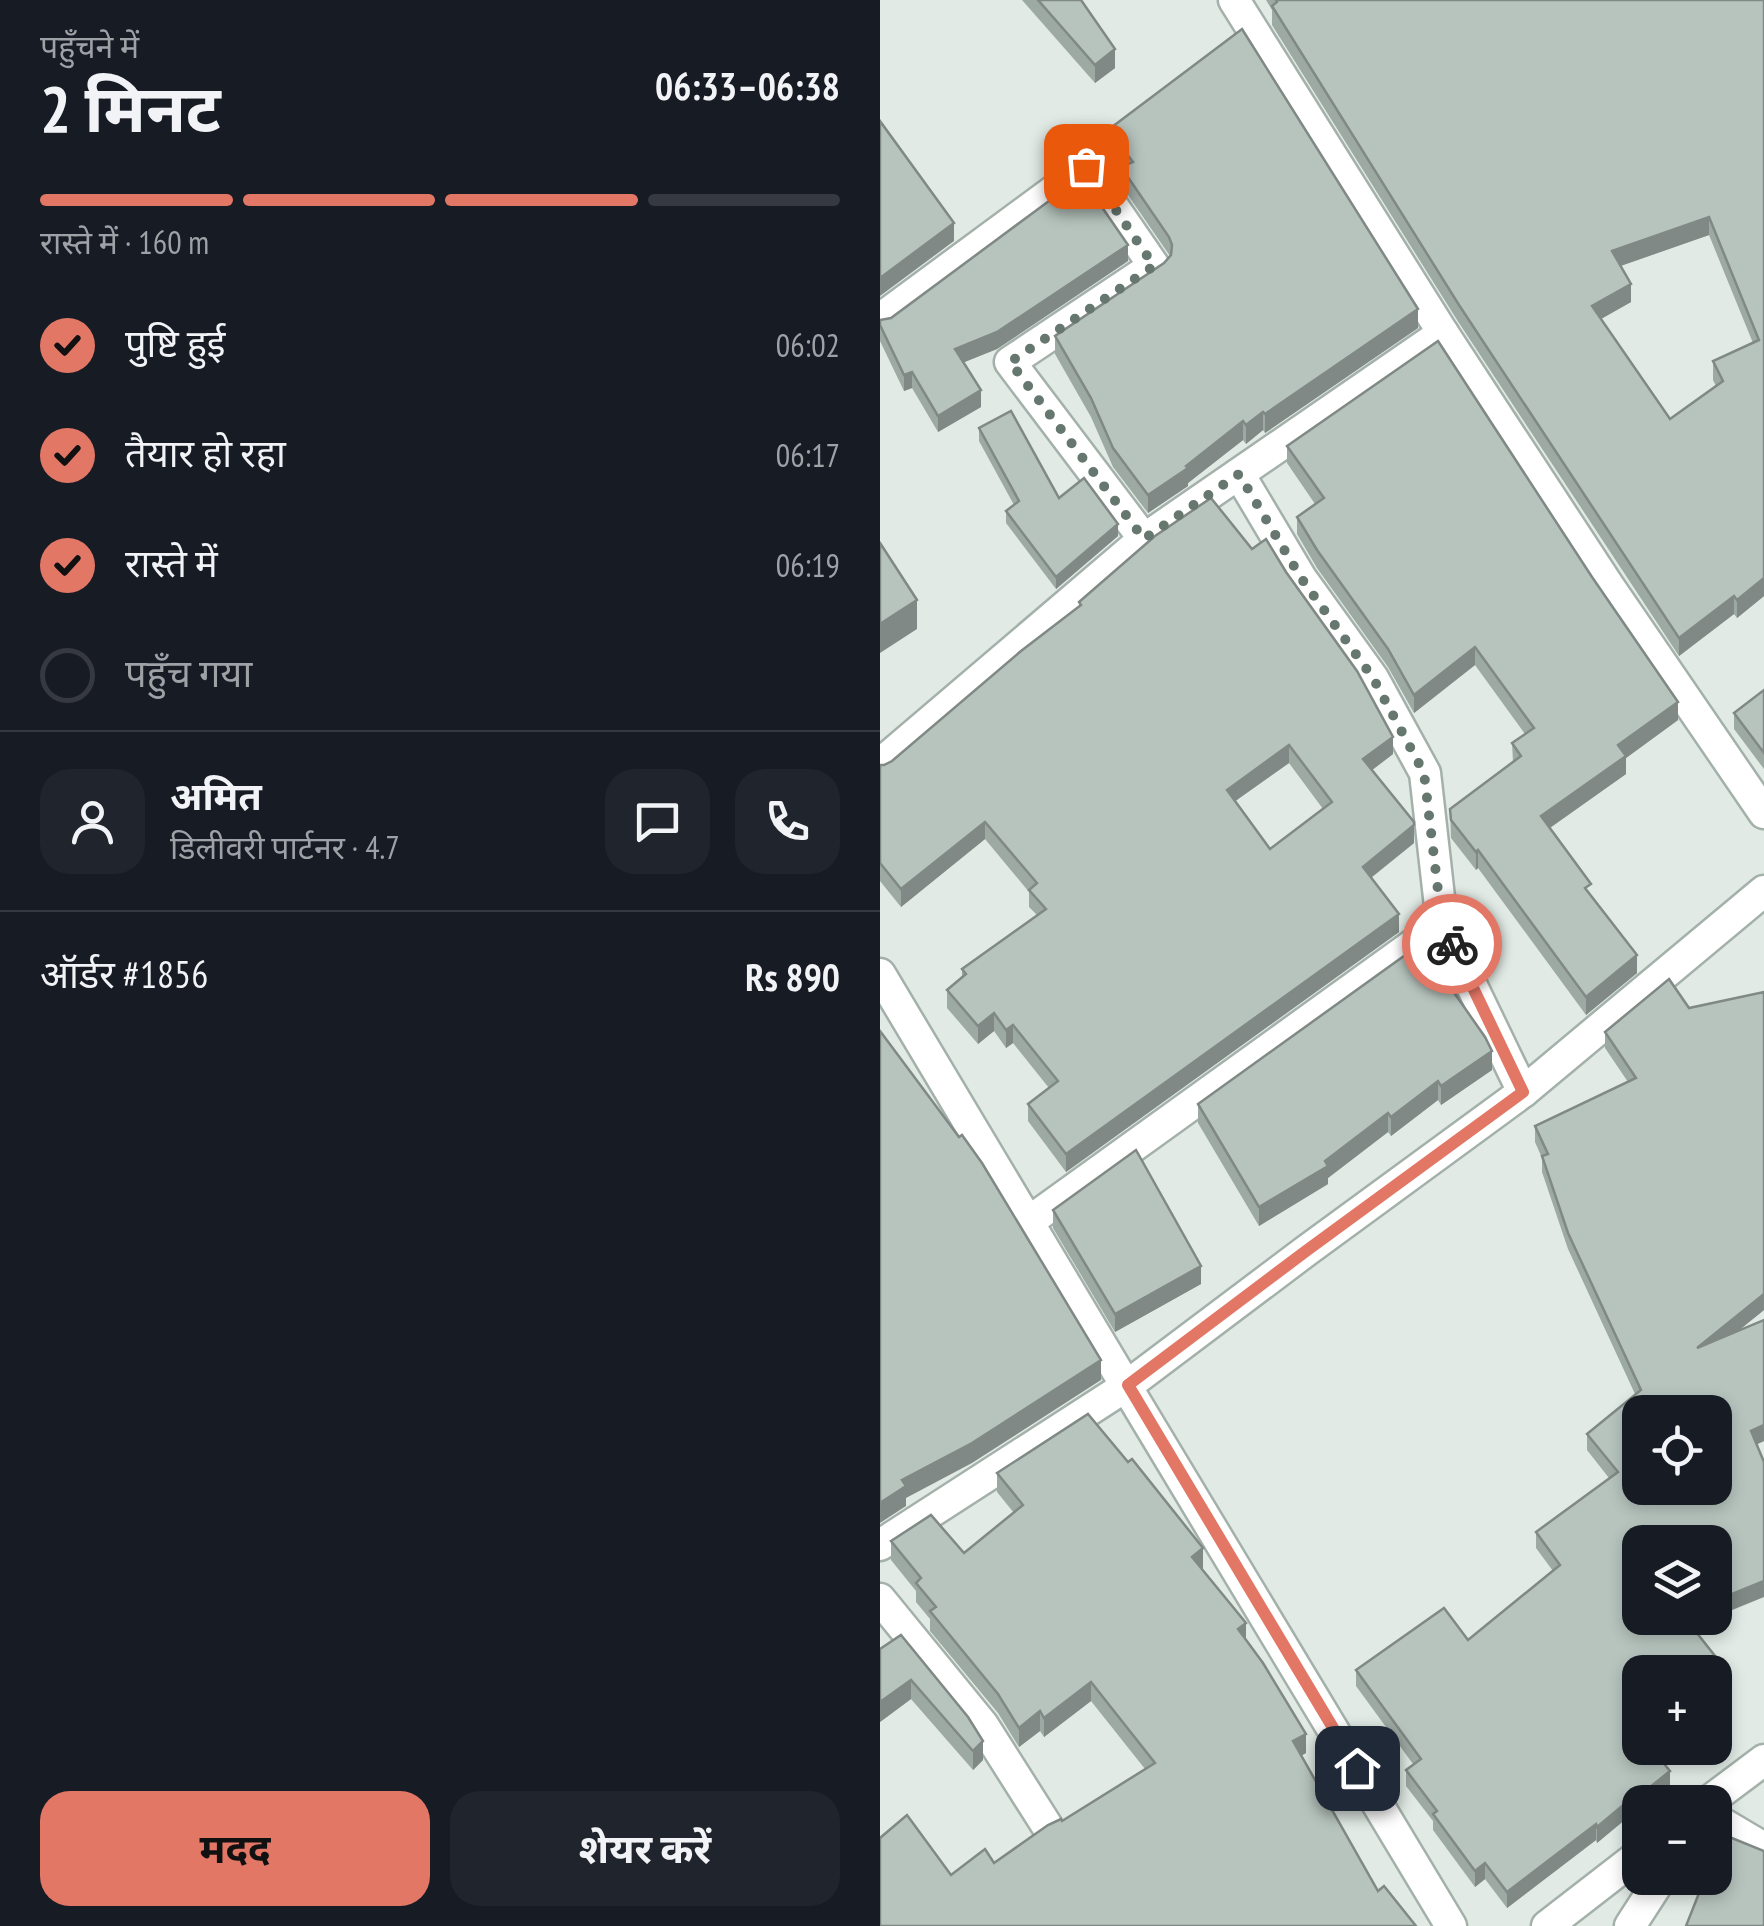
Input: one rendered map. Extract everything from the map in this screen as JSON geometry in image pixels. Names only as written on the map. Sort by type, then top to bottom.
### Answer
[{"type":"street","points":[[1234,0],[1442,333],[1608,586],[1764,813]]},
{"type":"street","points":[[880,319],[1086,166],[1154,266],[1010,362],[1144,539]]},
{"type":"street","points":[[880,764],[1144,539],[1442,333]]},
{"type":"street","points":[[1239,474],[1301,578],[1373,678],[1424,773],[1442,924],[1523,1092]]},
{"type":"street","points":[[880,1545],[1128,1385],[1523,1092],[1764,891]]},
{"type":"street","points":[[1027,1223],[1442,924]]},
{"type":"street","points":[[880,974],[1452,1926]]},
{"type":"street","points":[[880,1599],[983,1725],[1047,1826]]},
{"type":"street","points":[[1731,1785],[1764,1760]]},
{"type":"street","points":[[1732,1829],[1764,1848]]},
{"type":"street","points":[[1547,1926],[1622,1868]]},
{"type":"street","points":[[1630,1926],[1649,1895]]},
{"type":"building","points":[[1038,0],[1081,0],[1115,49],[1095,65]]},
{"type":"building","points":[[1764,0],[1764,578],[1737,600],[1734,596],[1679,638],[1459,305],[1272,6],[1277,2]],"holes":[[[1709,217],[1759,340],[1713,361],[1723,381],[1670,419],[1592,306],[1631,284],[1612,251]]]},
{"type":"building","points":[[1242,29],[1418,309],[1265,414],[1246,425],[1243,421],[1188,468],[1148,495],[1113,448],[1091,398],[1055,336],[1171,255],[1169,237],[1121,167],[1133,162],[1108,130]]},
{"type":"building","points":[[880,121],[954,223],[880,278]]},
{"type":"building","points":[[1086,184],[1128,245],[997,332],[955,349],[981,390],[938,416],[912,372],[904,375],[880,320],[891,318],[1057,195]]},
{"type":"building","points":[[1438,341],[1678,702],[1618,745],[1626,756],[1541,816],[1591,884],[1585,888],[1637,955],[1586,997],[1478,850],[1451,820],[1450,809],[1521,756],[1512,743],[1534,728],[1475,647],[1414,695],[1388,649],[1297,517],[1324,498],[1287,446]]},
{"type":"building","points":[[1011,411],[1059,498],[1084,478],[1118,524],[1056,577],[1006,511],[1019,501],[979,428]]},
{"type":"building","points":[[1211,498],[1252,549],[1266,539],[1357,671],[1393,737],[1363,759],[1414,825],[1363,867],[1399,914],[1066,1154],[1028,1104],[1058,1081],[1013,1025],[1006,1030],[994,1013],[978,1026],[947,990],[966,974],[962,969],[1046,909],[1029,890],[1037,883],[985,822],[901,889],[880,863],[880,765],[892,761],[1081,605],[1079,602],[1155,536]],"holes":[[[1289,745],[1332,802],[1270,849],[1227,790]]]},
{"type":"building","points":[[880,543],[917,600],[880,624]]},
{"type":"building","points":[[1764,690],[1764,753],[1734,713]]},
{"type":"building","points":[[1422,943],[1459,991],[1455,994],[1492,1051],[1441,1086],[1438,1081],[1391,1117],[1388,1113],[1325,1161],[1328,1166],[1259,1207],[1198,1104]]},
{"type":"building","points":[[1669,979],[1689,1008],[1764,992],[1764,1294],[1697,1348],[1764,1320],[1764,1425],[1751,1431],[1764,1462],[1764,1581],[1732,1594],[1732,1525],[1622,1525],[1622,1635],[1698,1635],[1714,1655],[1622,1655],[1622,1765],[1665,1765],[1670,1771],[1653,1785],[1622,1785],[1622,1806],[1507,1892],[1485,1863],[1475,1871],[1433,1814],[1437,1811],[1406,1770],[1421,1759],[1356,1670],[1444,1608],[1468,1640],[1560,1565],[1536,1532],[1618,1472],[1587,1434],[1622,1405],[1622,1505],[1732,1505],[1732,1395],[1635,1395],[1641,1390],[1568,1233],[1542,1156],[1548,1154],[1535,1126],[1636,1078],[1605,1032]]},
{"type":"building","points":[[880,1031],[982,1163],[1101,1360],[972,1443],[902,1480],[906,1486],[880,1503]]},
{"type":"building","points":[[1136,1150],[1201,1266],[1115,1314],[1053,1210]]},
{"type":"building","points":[[1088,1414],[1128,1462],[1132,1459],[1203,1548],[1192,1557],[1246,1623],[1238,1629],[1306,1734],[1293,1741],[1378,1891],[1384,1886],[1416,1926],[880,1926],[880,1838],[907,1815],[951,1875],[985,1849],[994,1863],[1048,1825],[1062,1821],[1155,1763],[1091,1682],[1044,1718],[1040,1711],[1019,1728],[998,1694],[930,1611],[936,1607],[916,1583],[921,1578],[891,1541],[931,1515],[964,1553],[1023,1505],[997,1473]]},
{"type":"building","points":[[901,1635],[983,1741],[973,1751],[911,1680],[880,1702],[880,1649]]},
{"type":"building","points":[[1732,1838],[1764,1851],[1764,1926],[1686,1926],[1698,1895],[1732,1895]]},
{"type":"way so far","points":[[1086,166],[1154,266],[1010,362],[1144,539],[1239,474],[1301,578],[1373,678],[1424,773],[1442,924],[1452,944]]},
{"type":"route","points":[[1357,1768],[1128,1385],[1523,1092],[1452,944]]}]
